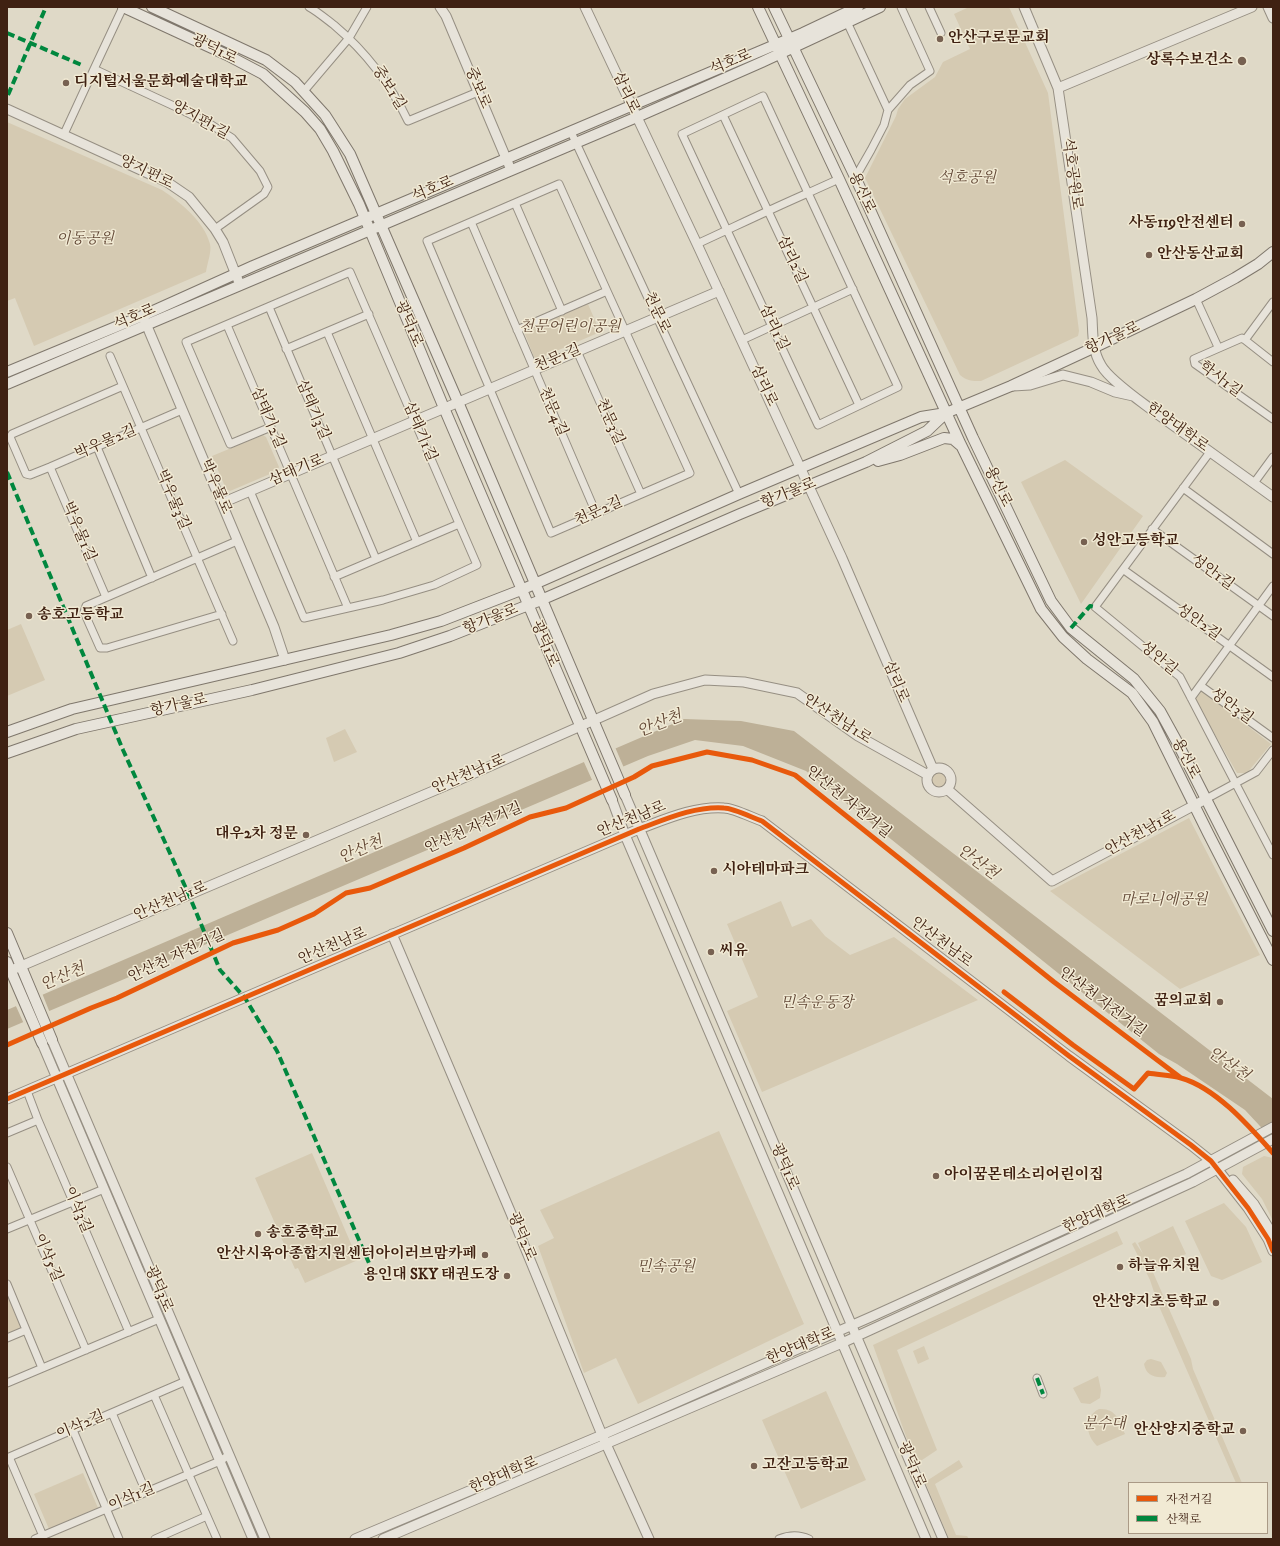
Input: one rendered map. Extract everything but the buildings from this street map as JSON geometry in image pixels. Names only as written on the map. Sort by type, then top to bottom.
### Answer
[{"type":"main road","name":"광덕1로","points":[[123,7],[227,55],[263,74],[288,95],[320,129],[333,151],[369,230],[527,605],[612,800]]},
{"type":"main road","name":"광덕1로","points":[[152,7],[266,60],[295,82],[304,91],[324,115],[350,154],[377,213],[625,795]]},
{"type":"main road","name":"용신로","points":[[758,7],[961,445],[1041,609],[1063,637],[1087,659],[1132,693],[1153,722],[1194,805]]},
{"type":"main road","name":"용신로","points":[[774,7],[1051,600],[1071,628],[1134,679],[1160,711],[1273,932]]},
{"type":"main road","name":"석호로","points":[[791,44],[858,7]]},
{"type":"main road","name":"석호로","points":[[7,372],[142,316],[377,213],[631,106],[847,22],[880,7]]},
{"type":"main road","name":"석호로","points":[[7,384],[637,117],[778,49]]},
{"type":"main road","name":"항가울로","points":[[7,732],[72,709],[391,635],[442,621],[521,590],[739,494],[921,417],[946,413],[1011,386],[1196,299],[1258,264],[1273,252]]},
{"type":"main road","name":"항가울로","points":[[7,753],[76,730],[252,690],[399,653],[450,636],[541,600],[740,514],[866,462],[927,431],[946,413]]},
{"type":"main road","points":[[866,462],[891,458],[944,438],[953,439],[961,445]]},
{"type":"main road","points":[[1194,805],[1273,960]]},
{"type":"main road","points":[[7,933],[23,971],[47,1042]]},
{"type":"main road","points":[[10,971],[47,1042]]},
{"type":"street","points":[[64,134],[123,7]]},
{"type":"street","name":"중보1길","points":[[309,7],[349,38],[371,61],[387,82],[408,121],[478,92]]},
{"type":"street","points":[[304,91],[349,38],[367,7]]},
{"type":"street","name":"중보로","points":[[440,7],[446,16],[512,170]]},
{"type":"street","name":"삼리로","points":[[585,7],[742,340],[842,558],[930,772]]},
{"type":"street","points":[[855,178],[878,138],[884,125],[888,110],[910,85],[930,71],[900,7]]},
{"type":"street","points":[[929,7],[941,33]]},
{"type":"street","name":"석호공원로","points":[[1024,7],[1058,88],[1092,318],[1094,348]]},
{"type":"street","points":[[1058,88],[1252,7]]},
{"type":"street","points":[[1268,7],[1273,18]]},
{"type":"street","points":[[847,22],[888,110]]},
{"type":"street","name":"양지편1길","points":[[94,69],[210,124],[232,138],[260,171],[268,187],[264,194],[215,229]]},
{"type":"street","name":"삼리1길","points":[[763,96],[898,387],[818,425],[682,134],[723,115],[763,96]]},
{"type":"street","name":"양지편로","points":[[7,109],[167,182],[190,197],[215,229],[223,242],[240,285]]},
{"type":"street","name":"삼리2길","points":[[723,115],[859,405]]},
{"type":"street","name":"천문로","points":[[571,132],[739,494]]},
{"type":"street","points":[[697,244],[839,179]]},
{"type":"street","name":"천문2길","points":[[559,184],[690,473],[551,533],[426,241],[471,222],[559,184]]},
{"type":"street","points":[[515,203],[562,310]]},
{"type":"street","name":"천문4길","points":[[471,222],[596,513]]},
{"type":"street","name":"삼태기1길","points":[[250,491],[304,618],[383,600],[434,585],[477,565],[350,272],[186,342],[230,444],[271,427]]},
{"type":"street","points":[[742,340],[853,289]]},
{"type":"street","points":[[517,330],[607,291]]},
{"type":"street","name":"천문1길","points":[[458,402],[719,291]]},
{"type":"street","points":[[1196,299],[1218,347]]},
{"type":"street","points":[[1273,302],[1245,340],[1273,362]]},
{"type":"street","name":"삼태기3길","points":[[269,307],[376,559]]},
{"type":"street","points":[[286,349],[369,314]]},
{"type":"street","name":"박우물로","points":[[142,316],[274,627],[285,660]]},
{"type":"street","name":"삼태기2길","points":[[227,325],[348,608]]},
{"type":"street","points":[[327,332],[417,542]]},
{"type":"street","name":"학사1길","points":[[1245,340],[1242,338],[1218,347],[1194,359],[1195,364],[1273,419]]},
{"type":"street","name":"한양대학로","points":[[1094,348],[1102,367],[1134,396],[1273,497]]},
{"type":"street","name":"천문3길","points":[[577,351],[641,494]]},
{"type":"street","name":"박우물3길","points":[[110,356],[233,641]]},
{"type":"street","points":[[1011,386],[1030,384],[1063,375],[1091,382],[1115,392],[1134,396]]},
{"type":"street","name":"박우물2길","points":[[123,386],[12,434],[10,437],[26,474],[30,475],[50,467],[182,410]]},
{"type":"street","name":"삼태기로","points":[[222,503],[458,402]]},
{"type":"street","points":[[97,447],[152,578]]},
{"type":"street","name":"성안길","points":[[1210,452],[1152,529],[1124,570],[1095,607],[1180,677],[1237,783],[1273,855]]},
{"type":"street","points":[[1254,483],[1273,457]]},
{"type":"street","name":"박우물1길","points":[[50,467],[106,597]]},
{"type":"street","points":[[1183,488],[1273,554]]},
{"type":"street","points":[[334,577],[459,524]]},
{"type":"street","name":"성안1길","points":[[1152,529],[1273,616]]},
{"type":"street","points":[[222,614],[107,648],[100,648],[84,612],[86,606],[238,541]]},
{"type":"street","name":"성안2길","points":[[1124,570],[1273,677]]},
{"type":"street","points":[[1201,686],[1273,586]]},
{"type":"street","name":"안산천남1로","points":[[10,971],[23,971],[653,694],[705,680],[744,682],[797,693],[858,736],[930,772]]},
{"type":"street","name":"성안3길","points":[[1191,698],[1201,686],[1273,738]]},
{"type":"street","points":[[1206,799],[1256,772],[1273,750]]},
{"type":"street","points":[[941,768],[948,772],[951,779],[950,786],[947,789],[940,792],[933,791],[927,785],[930,772],[941,768]]},
{"type":"street","name":"안산천남1로","points":[[947,789],[1052,882],[1206,799]]},
{"type":"street","name":"광덕1로","points":[[625,795],[943,1539]]},
{"type":"street","name":"광덕1로","points":[[612,800],[625,835],[926,1539]]},
{"type":"street","name":"안산천남로","points":[[7,1099],[639,829],[673,816],[703,810],[725,808],[762,821],[1069,1056],[1211,1161],[1248,1208],[1273,1251]]},
{"type":"street","name":"광덕2로","points":[[392,934],[510,1211],[602,1435],[649,1539]]},
{"type":"street","name":"광덕3로","points":[[47,1042],[66,1074],[265,1539]]},
{"type":"street","name":"광덕3로","points":[[47,1042],[56,1079],[253,1539]]},
{"type":"street","name":"이삭3길","points":[[27,1091],[128,1332]]},
{"type":"street","points":[[7,1133],[38,1120]]},
{"type":"street","name":"한양대학로","points":[[355,1539],[602,1435],[837,1332],[1186,1174],[1273,1127]]},
{"type":"street","name":"한양대학로","points":[[383,1539],[842,1343],[1186,1186],[1273,1139]]},
{"type":"street","name":"이삭5길","points":[[7,1167],[86,1350]]},
{"type":"street","name":"안산천남로","points":[[1217,1169],[1234,1181],[1254,1204],[1273,1235]]},
{"type":"street","points":[[7,1229],[104,1189]]},
{"type":"street","points":[[7,1284],[42,1368]]},
{"type":"street","points":[[7,1383],[159,1319]]},
{"type":"street","points":[[7,1338],[26,1330]]},
{"type":"street","points":[[1036,1378],[1043,1394]]},
{"type":"street","name":"이삭2길","points":[[8,1458],[154,1394],[186,1382]]},
{"type":"street","points":[[154,1394],[217,1539]]},
{"type":"street","points":[[112,1413],[146,1492]]},
{"type":"street","points":[[73,1430],[119,1539]]},
{"type":"street","name":"이삭1길","points":[[35,1539],[220,1461],[229,1455]]},
{"type":"street","points":[[8,1458],[43,1536]]},
{"type":"street","points":[[155,1539],[207,1516]]},
{"type":"street","points":[[778,1539],[789,1535],[809,1539]]},
{"type":"green space","name":"석호공원","points":[[969,7],[1009,7],[1048,93],[1079,331],[1078,336],[981,381],[970,380],[960,375],[865,178],[896,116],[898,109],[905,99],[935,77],[943,62],[970,49],[954,14]]},
{"type":"green space","name":"이동공원","points":[[7,122],[162,190],[177,201],[197,220],[207,236],[210,244],[210,250],[206,272],[34,346],[15,298],[7,301]]},
{"type":"green space","name":"천문어린이공원","points":[[588,304],[600,332],[538,359],[534,357],[525,334],[526,330]]},
{"type":"green space","points":[[263,435],[266,437],[279,467],[277,471],[230,491],[226,489],[212,456]]},
{"type":"green space","points":[[1065,460],[1143,516],[1081,604],[1021,482]]},
{"type":"green space","points":[[21,624],[45,680],[7,696],[7,630]]},
{"type":"green space","points":[[1202,691],[1271,744],[1247,773],[1237,773],[1195,700]]},
{"type":"green space","points":[[345,729],[357,752],[334,762],[326,738]]},
{"type":"green space","points":[[939,772],[946,777],[947,780],[942,787],[939,788],[932,783],[931,780],[936,773]]},
{"type":"green space","name":"마로니에공원","points":[[1189,818],[1260,955],[1180,989],[1050,891]]},
{"type":"green space","name":"민속운동장","points":[[781,901],[792,927],[811,919],[825,936],[850,955],[894,937],[978,1000],[762,1092],[727,1011],[758,997],[727,924]]},
{"type":"green space","name":"민속공원","points":[[719,1131],[804,1324],[638,1404],[616,1358],[584,1373],[538,1246],[554,1238],[540,1210]]},
{"type":"green space","points":[[312,1153],[358,1260],[305,1283],[298,1268],[295,1269],[255,1178]]},
{"type":"green space","points":[[1264,1156],[1273,1158],[1273,1221],[1262,1199],[1242,1174],[1243,1167]]},
{"type":"green space","points":[[1224,1203],[1246,1227],[1262,1262],[1222,1280],[1211,1276],[1185,1221]]},
{"type":"green space","points":[[1173,1226],[1186,1254],[1152,1270],[1191,1359],[1193,1369],[1242,1482],[1236,1482],[1158,1304],[1150,1280],[1132,1244],[1135,1242],[1143,1254],[1138,1243]]},
{"type":"green space","points":[[1117,1231],[1123,1244],[897,1350],[937,1450],[916,1464],[873,1345]]},
{"type":"green space","points":[[7,1294],[21,1328],[7,1334]]},
{"type":"green space","points":[[924,1346],[929,1359],[918,1364],[913,1351]]},
{"type":"green space","points":[[1151,1359],[1161,1362],[1167,1373],[1165,1377],[1151,1375],[1147,1371],[1144,1364],[1147,1360]]},
{"type":"green space","points":[[1098,1376],[1101,1390],[1100,1398],[1090,1404],[1081,1403],[1073,1388]]},
{"type":"green space","points":[[826,1391],[866,1480],[801,1509],[762,1420]]},
{"type":"green space","name":"분수대","points":[[1099,1409],[1105,1409],[1113,1413],[1119,1420],[1125,1434],[1097,1446],[1090,1437],[1088,1421],[1094,1412]]},
{"type":"green space","points":[[959,1460],[963,1467],[935,1484],[956,1535],[967,1536],[969,1539],[949,1539],[925,1482]]},
{"type":"green space","points":[[83,1473],[98,1508],[49,1529],[34,1494]]},
{"type":"water","name":"안산천","points":[[684,719],[741,721],[794,731],[1273,1099],[1273,1140],[1245,1110],[1177,1064],[1159,1054],[806,771],[743,746],[695,740],[648,756],[7,1029],[7,1010]]},
{"type":"pier","points":[[615,747],[624,768],[593,782],[583,760]]},
{"type":"pier","points":[[42,993],[50,1013],[24,1024],[15,1004]]},
{"type":"marked path","points":[[8,95],[46,7]]},
{"type":"marked path","points":[[7,33],[84,66]]},
{"type":"marked path","points":[[7,472],[123,750],[189,895],[220,970],[245,998],[277,1051],[372,1270]]},
{"type":"marked path","points":[[1071,628],[1090,606],[1095,607]]},
{"type":"marked path","points":[[1037,1378],[1043,1394]]},
{"type":"cycle path","name":"안산천 자전거길","points":[[7,1045],[117,998],[233,943],[278,930],[314,914],[346,893],[370,888],[464,848],[530,817],[566,808],[634,777],[652,766],[707,752],[752,760],[795,775],[1054,982],[1181,1078]]},
{"type":"cycle path","points":[[7,1099],[639,829],[691,811],[713,808],[728,808],[762,821],[1069,1056],[1211,1161],[1248,1208],[1268,1239],[1273,1251]]},
{"type":"cycle path","points":[[1004,992],[1073,1045],[1134,1089],[1148,1073],[1181,1078],[1207,1090],[1243,1120],[1273,1153]]},
{"type":"place","name":"안산구로문교회","points":[[940,39]]},
{"type":"place","name":"상록수보건소","points":[[1242,61]]},
{"type":"place","name":"디지털서울문화예술대학교","points":[[66,83]]},
{"type":"place","name":"사동119안전센터","points":[[1242,224]]},
{"type":"place","name":"안산동산교회","points":[[1149,255]]},
{"type":"place","name":"성안고등학교","points":[[1084,542]]},
{"type":"place","name":"송호고등학교","points":[[29,616]]},
{"type":"place","name":"대우2차 정문","points":[[306,835]]},
{"type":"place","name":"시아테마파크","points":[[714,871]]},
{"type":"place","name":"씨유","points":[[711,952]]},
{"type":"place","name":"꿈의교회","points":[[1220,1002]]},
{"type":"place","name":"아이꿈몬테소리어린이집","points":[[936,1176]]},
{"type":"place","name":"송호중학교","points":[[258,1234]]},
{"type":"place","name":"안산시육아종합지원센터아이러브맘카페","points":[[485,1255]]},
{"type":"place","name":"하늘유치원","points":[[1120,1267]]},
{"type":"place","name":"용인대 SKY 태권도장","points":[[507,1276]]},
{"type":"place","name":"안산양지초등학교","points":[[1216,1303]]},
{"type":"place","name":"안산양지중학교","points":[[1243,1431]]},
{"type":"place","name":"고잔고등학교","points":[[754,1466]]}]
